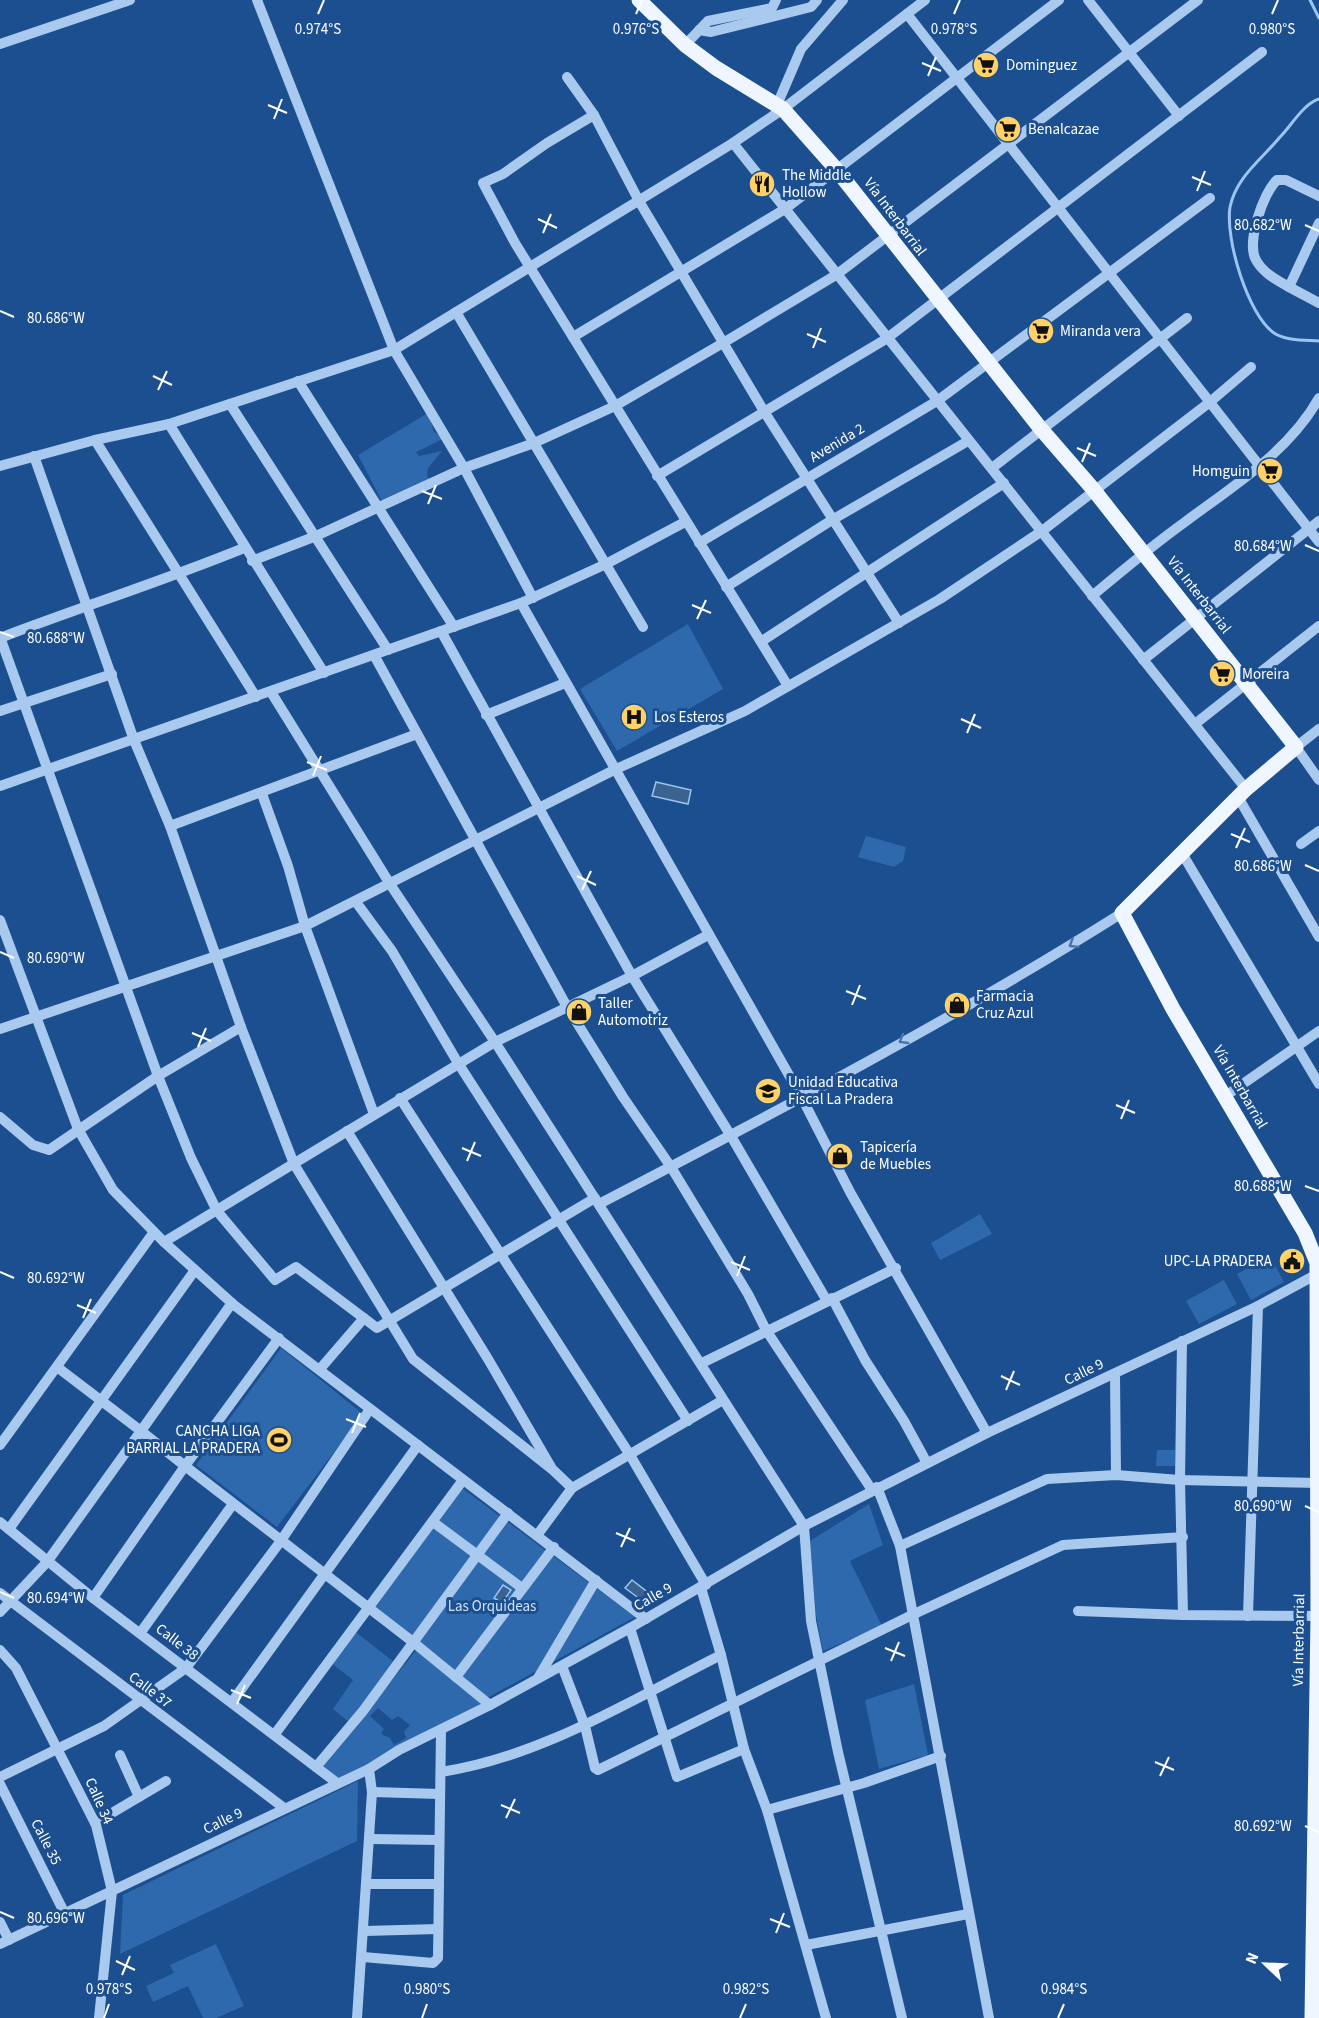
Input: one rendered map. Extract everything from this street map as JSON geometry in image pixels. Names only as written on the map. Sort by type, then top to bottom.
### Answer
[{"type":"main road","name":"Vía Interbarrial","points":[[639,0],[685,45],[716,68],[780,107],[836,169],[936,300],[1041,429],[1094,489],[1195,621],[1296,747]]},
{"type":"main road","points":[[1122,913],[1183,855],[1242,793],[1296,747]]},
{"type":"main road","name":"Vía Interbarrial","points":[[1122,913],[1224,1097],[1305,1233],[1318,1269],[1318,1713],[1312,2018]]},
{"type":"street","points":[[257,0],[394,350],[464,468],[533,598]]},
{"type":"street","points":[[685,45],[713,19],[772,8],[776,0]]},
{"type":"street","points":[[699,30],[711,32],[811,7],[817,0]]},
{"type":"street","points":[[780,107],[801,49],[843,0]]},
{"type":"street","points":[[0,466],[95,440],[169,424],[394,350],[733,142],[925,0]]},
{"type":"street","points":[[573,337],[784,209],[1059,0]]},
{"type":"street","points":[[1088,0],[1179,116]]},
{"type":"street","points":[[252,561],[316,536],[464,468],[534,443],[615,406],[723,343],[836,275],[1008,142],[1198,0]]},
{"type":"street","points":[[0,44],[123,1]]},
{"type":"street","points":[[907,14],[1319,542]]},
{"type":"street","points":[[657,476],[886,339],[1262,52]]},
{"type":"street","points":[[567,77],[594,115],[639,201],[765,413],[865,574],[899,623]]},
{"type":"street","points":[[594,115],[547,142],[503,174],[483,183],[657,476],[788,686]]},
{"type":"street","points":[[733,142],[886,339],[992,468],[1195,724],[1242,793],[1319,937]]},
{"type":"street","points":[[1319,196],[1286,180],[1277,180],[1270,186],[1257,222],[1252,250],[1256,261],[1269,275],[1319,303]]},
{"type":"street","name":"Avenida 2","points":[[699,543],[937,401],[989,365],[1210,198]]},
{"type":"street","points":[[1289,288],[1319,223]]},
{"type":"street","points":[[456,312],[643,627]]},
{"type":"street","points":[[992,468],[1158,337],[1187,318]]},
{"type":"street","points":[[0,1029],[305,926],[614,770],[716,725],[899,623],[1042,531],[1210,402],[1251,367]]},
{"type":"street","points":[[298,381],[454,627]]},
{"type":"street","points":[[1092,596],[1142,553],[1260,466],[1305,423],[1319,398]]},
{"type":"street","points":[[230,404],[244,430],[316,536],[388,650]]},
{"type":"street","points":[[169,424],[252,561],[324,673]]},
{"type":"street","points":[[95,440],[256,697]]},
{"type":"street","points":[[726,587],[832,520],[968,441]]},
{"type":"street","points":[[34,456],[134,740],[170,826],[241,1027],[294,1164],[413,1359],[553,1470],[572,1488]]},
{"type":"street","points":[[762,641],[1004,483]]},
{"type":"street","points":[[1143,660],[1319,521]]},
{"type":"street","points":[[0,786],[521,603],[606,564],[685,522]]},
{"type":"street","points":[[244,548],[179,574],[86,605],[0,638],[158,1076],[191,1158],[217,1211],[275,1280],[296,1267],[377,1328],[560,1219],[670,1167],[802,1098],[1051,958],[1122,913]]},
{"type":"street","points":[[521,603],[802,1098],[850,1192],[896,1268],[987,1433]]},
{"type":"street","points":[[1195,724],[1319,626]]},
{"type":"street","points":[[441,632],[632,976],[731,1136],[864,1360],[910,1430],[927,1462]]},
{"type":"street","points":[[374,655],[566,1005],[670,1167],[748,1294],[766,1330],[875,1489],[900,1546],[989,2018]]},
{"type":"street","points":[[0,711],[112,674]]},
{"type":"street","points":[[486,715],[565,683]]},
{"type":"street","points":[[271,692],[390,884],[702,1362],[723,1400],[804,1526],[811,1621],[846,1788],[902,2018]]},
{"type":"street","points":[[1319,729],[1296,747],[1319,780]]},
{"type":"street","points":[[170,826],[262,794],[417,734]]},
{"type":"street","points":[[262,794],[288,866],[305,926],[374,1114]]},
{"type":"street","points":[[1301,844],[1319,831]]},
{"type":"street","points":[[1183,855],[1319,1084]]},
{"type":"street","points":[[356,902],[392,951],[458,1063],[688,1420]]},
{"type":"street","points":[[0,920],[78,1129],[108,1183],[164,1242],[232,1304],[646,1618]]},
{"type":"street","points":[[164,1242],[495,1042],[566,1005],[632,976],[708,935]]},
{"type":"street","points":[[0,1117],[40,1149],[49,1149],[158,1076],[241,1027]]},
{"type":"street","points":[[1224,1097],[1319,1031]]},
{"type":"street","points":[[400,1098],[630,1455],[703,1586],[744,1749],[767,1810],[826,2018]]},
{"type":"street","points":[[347,1131],[553,1470]]},
{"type":"street","points":[[0,1445],[154,1232]]},
{"type":"street","points":[[702,1362],[896,1268]]},
{"type":"street","name":"Calle 9","points":[[4,1942],[369,1769],[537,1680],[804,1526],[927,1462],[1258,1306],[1318,1269]]},
{"type":"street","points":[[9,1529],[195,1270]]},
{"type":"street","points":[[0,1612],[47,1563],[232,1304]]},
{"type":"street","points":[[1248,1616],[1250,1482],[1258,1306]]},
{"type":"street","points":[[320,1369],[364,1318]]},
{"type":"street","points":[[93,1598],[184,1466],[279,1338]]},
{"type":"street","points":[[1182,1341],[1180,1480],[1183,1616]]},
{"type":"street","points":[[57,1367],[368,1610],[413,1642],[490,1705]]},
{"type":"street","points":[[1115,1374],[1116,1475]]},
{"type":"street","points":[[538,1534],[572,1488],[723,1400]]},
{"type":"street","points":[[0,1777],[104,1726],[186,1668],[280,1542],[370,1409]]},
{"type":"street","points":[[232,1702],[418,1445]]},
{"type":"street","points":[[900,1546],[1047,1479],[1116,1475],[1180,1480],[1318,1483]]},
{"type":"street","points":[[275,1734],[463,1480]]},
{"type":"street","points":[[141,1632],[233,1504]]},
{"type":"street","points":[[316,1767],[363,1711],[508,1513]]},
{"type":"street","name":"Calle 38","points":[[0,1522],[47,1563],[338,1783]]},
{"type":"street","points":[[433,1522],[522,1588]]},
{"type":"street","points":[[562,1666],[585,1726],[595,1768],[598,1770],[912,1616],[1063,1545],[1183,1537]]},
{"type":"street","points":[[456,1677],[554,1547]]},
{"type":"street","points":[[537,1680],[596,1580]]},
{"type":"street","name":"Calle 37","points":[[0,1593],[284,1808]]},
{"type":"street","points":[[1078,1611],[1183,1616],[1318,1616]]},
{"type":"street","points":[[630,1628],[677,1777],[744,1749]]},
{"type":"street","name":"Calle 34","points":[[0,1650],[16,1668],[95,1823],[111,1891],[99,2018]]},
{"type":"street","points":[[441,1772],[476,1767],[585,1726],[721,1655]]},
{"type":"street","points":[[363,1957],[433,1963],[438,1958],[441,1730]]},
{"type":"street","points":[[120,1755],[139,1797]]},
{"type":"street","points":[[767,1810],[846,1788],[941,1756]]},
{"type":"street","points":[[357,2018],[365,1930],[372,1792],[369,1769]]},
{"type":"street","points":[[95,1823],[166,1782]]},
{"type":"street","name":"Calle 35","points":[[0,1784],[65,1914]]},
{"type":"street","points":[[372,1792],[440,1794]]},
{"type":"street","points":[[369,1839],[439,1840]]},
{"type":"street","points":[[367,1884],[438,1884]]},
{"type":"street","points":[[806,1945],[968,1914]]},
{"type":"street","points":[[0,1922],[4,1942]]},
{"type":"street","points":[[365,1930],[438,1929]]},
{"type":"green space","points":[[428,413],[434,432],[445,438],[416,452],[419,456],[442,451],[428,468],[427,477],[433,480],[383,503],[358,455]]},
{"type":"green space","points":[[688,624],[723,689],[617,751],[580,689]]},
{"type":"green space","points":[[866,836],[906,847],[903,861],[894,867],[858,857]]},
{"type":"green space","points":[[980,1214],[992,1234],[940,1260],[931,1243]]},
{"type":"green space","points":[[1270,1256],[1284,1282],[1251,1300],[1237,1274]]},
{"type":"green space","points":[[1224,1280],[1237,1304],[1199,1324],[1186,1301]]},
{"type":"green space","name":"CANCHA LIGA BARRIAL LA PRADERA","points":[[281,1348],[363,1414],[277,1527],[196,1465]]},
{"type":"green space","points":[[1157,1450],[1175,1450],[1175,1466],[1156,1466]]},
{"type":"green space","name":"Las Orquideas","points":[[462,1488],[635,1617],[487,1698],[373,1610]]},
{"type":"green space","points":[[869,1504],[883,1545],[850,1561],[882,1626],[823,1651],[816,1615],[810,1541]]},
{"type":"green space","points":[[353,1630],[394,1662],[350,1723],[333,1709],[353,1680],[330,1662]]},
{"type":"green space","points":[[418,1648],[486,1703],[339,1782],[320,1770]],"holes":[[[378,1708],[392,1720],[398,1716],[410,1725],[404,1732],[406,1738],[394,1745],[390,1738],[381,1734],[384,1729],[370,1716]]]},
{"type":"green space","points":[[914,1684],[928,1755],[879,1769],[865,1700]]},
{"type":"green space","points":[[358,1781],[357,1841],[120,1954],[123,1895]]},
{"type":"green space","points":[[216,1944],[244,2006],[216,2018],[203,2018],[188,1986],[153,2002],[146,1986],[174,1973],[170,1965]]},
{"type":"shaded area","points":[[656,782],[691,790],[688,804],[652,796]]},
{"type":"shaded area","points":[[632,1580],[650,1594],[644,1602],[625,1588]]},
{"type":"shaded area","points":[[503,1585],[511,1590],[502,1603],[494,1598]]},
{"type":"waterway","points":[[1310,0],[1319,18]]},
{"type":"waterway","points":[[1319,99],[1302,110],[1244,177],[1233,196],[1229,221],[1240,275],[1247,294],[1264,324],[1274,333],[1284,337],[1319,341]]},
{"type":"place","name":"Dominguez","points":[[986,65]]},
{"type":"place","name":"Benalcazae","points":[[1008,129]]},
{"type":"place","name":"The Middle Hollow","points":[[762,184]]},
{"type":"place","name":"Miranda vera","points":[[1041,331]]},
{"type":"place","name":"Homguin","points":[[1270,471]]},
{"type":"place","name":"Moreira","points":[[1222,674]]},
{"type":"place","name":"Los Esteros","points":[[634,717]]},
{"type":"place","name":"Farmacia Cruz Azul","points":[[957,1005]]},
{"type":"place","name":"Taller Automotriz","points":[[579,1012]]},
{"type":"place","name":"Unidad Educativa Fiscal La Pradera","points":[[768,1091]]},
{"type":"place","name":"Tapicería de Muebles","points":[[840,1156]]},
{"type":"place","name":"UPC-LA PRADERA","points":[[1292,1261]]},
{"type":"place","name":"CANCHA LIGA BARRIAL LA PRADERA","points":[[279,1440]]}]
